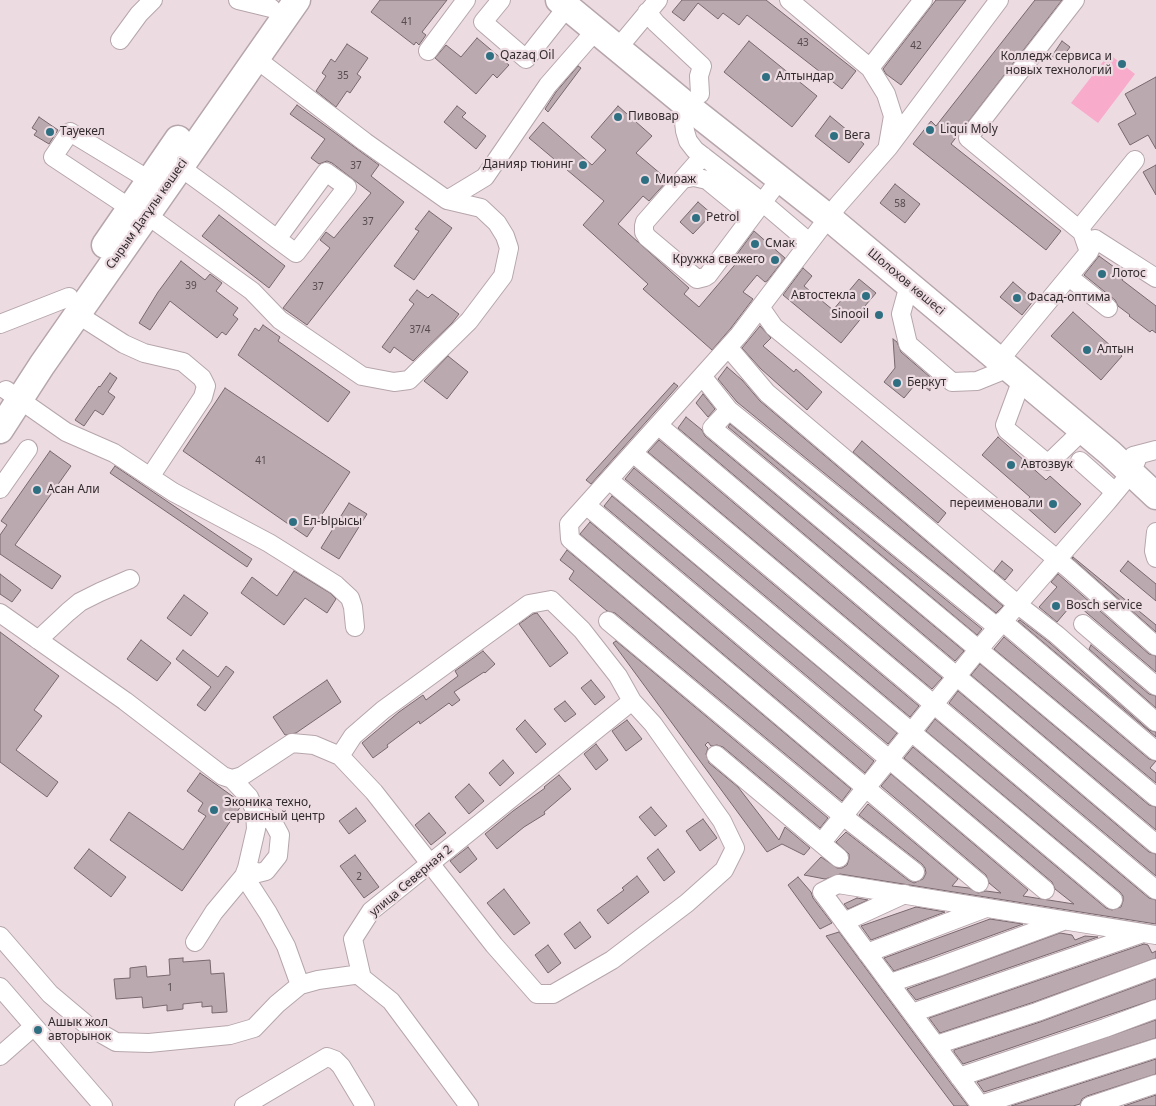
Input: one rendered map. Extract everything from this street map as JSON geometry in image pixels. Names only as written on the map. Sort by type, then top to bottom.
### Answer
[{"type":"highway","name":"Сырым Датұлы көшесі","points":[[0,430],[9,396],[42,365],[73,305],[139,212],[180,167],[297,0]]},
{"type":"highway","points":[[571,2],[596,30],[623,41]]},
{"type":"highway","points":[[571,2],[623,41],[695,101]]},
{"type":"highway","name":"Сырым Датұлы көшесі","points":[[139,212],[149,180],[274,4]]},
{"type":"highway","name":"Шолохов көшесі","points":[[623,41],[650,74],[695,101],[729,117],[833,211],[1013,366],[1083,430],[1115,457],[1138,467]]},
{"type":"highway","name":"Шолохов көшесі","points":[[695,101],[780,179],[833,211],[909,285],[1138,467],[1156,496]]},
{"type":"street","points":[[120,40],[139,14],[153,0]]},
{"type":"street","points":[[238,0],[274,4]]},
{"type":"street","points":[[428,51],[466,0]]},
{"type":"street","points":[[501,0],[483,22],[526,59],[571,2]]},
{"type":"street","points":[[789,0],[870,68],[886,94],[893,116],[888,148]]},
{"type":"street","points":[[870,68],[923,0]]},
{"type":"street","points":[[979,883],[570,539],[569,524],[728,347],[833,211],[888,148],[999,0]]},
{"type":"street","points":[[1075,0],[968,138],[1082,232],[1089,252]]},
{"type":"street","points":[[623,41],[652,6]]},
{"type":"street","points":[[652,6],[656,23],[702,66],[695,101],[684,122],[688,141],[694,150],[762,202],[809,242]]},
{"type":"street","points":[[447,200],[485,177],[548,85],[596,30]]},
{"type":"street","points":[[149,180],[70,132],[53,157],[139,212],[252,291],[280,320],[362,376],[394,382],[409,380],[469,321],[503,276],[509,248],[505,236],[497,223],[481,208],[447,200],[365,142],[255,58]]},
{"type":"street","points":[[703,156],[645,222],[644,232],[647,237],[697,279],[708,275],[780,179]]},
{"type":"street","points":[[1079,230],[1135,160]]},
{"type":"street","points":[[180,167],[277,239]]},
{"type":"street","points":[[683,179],[694,177],[707,180],[751,216]]},
{"type":"street","points":[[1083,430],[1052,460],[1042,460],[1007,430],[1005,425],[1013,366],[1069,276],[1089,252],[1095,239],[1156,278]]},
{"type":"street","points":[[1069,276],[1108,308]]},
{"type":"street","points":[[909,285],[901,314],[908,344],[952,382],[977,380],[1013,366]]},
{"type":"street","points":[[0,324],[73,305],[124,344],[144,353],[182,362],[202,378],[206,386],[203,397],[150,477]]},
{"type":"street","points":[[760,307],[774,327],[1056,559],[1156,646]]},
{"type":"street","points":[[728,347],[767,394],[1057,636],[1156,722]]},
{"type":"street","points":[[702,376],[729,410],[1000,624],[1156,751]]},
{"type":"street","points":[[9,396],[66,432],[114,453],[173,492],[269,543],[336,585],[350,598],[355,627]]},
{"type":"street","points":[[729,410],[712,428],[1156,797]]},
{"type":"street","points":[[658,425],[1156,844]]},
{"type":"street","points":[[0,489],[28,449]]},
{"type":"street","points":[[633,453],[1156,890]]},
{"type":"street","points":[[1080,461],[1138,467]]},
{"type":"street","points":[[822,842],[956,676],[1138,467]]},
{"type":"street","points":[[609,480],[1113,900]]},
{"type":"street","points":[[586,505],[1045,890]]},
{"type":"street","points":[[1156,532],[1154,551],[1156,558]]},
{"type":"street","points":[[38,640],[80,602],[130,579]]},
{"type":"street","points":[[0,613],[125,701],[222,776],[232,778],[242,776],[292,743],[314,745],[340,756],[374,792],[431,862],[494,945],[537,994],[553,994],[612,960],[687,904],[724,870],[735,848],[722,821],[685,772],[653,724],[632,701],[618,676],[582,630],[551,600],[529,604],[383,710],[353,736],[340,756]]},
{"type":"street","points":[[608,621],[843,816],[915,872]]},
{"type":"street","points":[[1083,624],[1156,686]]},
{"type":"street","name":"улица Северная 2","points":[[361,974],[353,939],[372,912],[431,862],[632,701]]},
{"type":"street","points":[[716,754],[839,858]]},
{"type":"street","points":[[195,942],[214,912],[245,872],[256,829],[256,811],[249,797],[232,778]]},
{"type":"street","points":[[245,872],[258,873],[266,871],[278,856],[280,835],[273,822],[256,811]]},
{"type":"street","points":[[245,872],[286,946],[300,986]]},
{"type":"street","points":[[1149,934],[838,884],[822,892],[981,1105],[1156,1048]]},
{"type":"street","points":[[844,922],[905,894]]},
{"type":"street","points":[[867,953],[986,907]]},
{"type":"street","points":[[890,983],[1066,920]]},
{"type":"street","points":[[912,1013],[1149,934]]},
{"type":"street","points":[[0,936],[50,994],[88,1026],[116,1042],[149,1043],[230,1035],[254,1028],[277,1004],[300,986],[318,980],[361,974],[361,977],[391,1001],[469,1106]]},
{"type":"street","points":[[936,1045],[1037,1012],[1156,968]]},
{"type":"street","points":[[0,987],[104,1106]]},
{"type":"street","points":[[959,1077],[1156,1009]]},
{"type":"street","points":[[0,1056],[34,1027]]},
{"type":"street","points":[[244,1106],[327,1057],[335,1060],[341,1066],[365,1106]]},
{"type":"street","points":[[1090,1106],[1156,1084]]},
{"type":"shaded area","points":[[1109,54],[1135,74],[1098,123],[1071,103]]},
{"type":"building","points":[[380,0],[447,0],[422,32],[426,35],[419,45],[416,42],[414,45],[371,12]]},
{"type":"building","points":[[682,0],[766,0],[856,71],[842,89],[747,15],[739,25],[723,13],[718,19],[698,3],[684,21],[672,12]]},
{"type":"building","points":[[936,0],[966,0],[901,85],[886,74],[883,69]]},
{"type":"building","points":[[1035,0],[1062,0],[951,144],[1061,231],[1046,250],[913,144],[931,121],[936,126]]},
{"type":"building","points":[[477,38],[509,65],[497,78],[493,74],[476,94],[435,58],[446,45],[461,57]]},
{"type":"building","points":[[749,41],[817,96],[792,127],[724,72]]},
{"type":"building","points":[[1062,41],[1070,47],[1060,61],[1052,56]]},
{"type":"building","points":[[347,44],[368,58],[357,74],[361,77],[350,93],[347,91],[336,107],[316,91],[326,76],[322,73],[331,59],[335,62]]},
{"type":"building","points":[[578,66],[581,68],[548,112],[545,109],[556,92]]},
{"type":"building","points":[[1156,77],[1156,149],[1148,135],[1130,145],[1118,124],[1136,114],[1125,94]]},
{"type":"building","points":[[297,105],[379,165],[371,176],[404,202],[307,325],[283,308],[330,248],[320,240],[326,232],[334,238],[371,193],[332,163],[327,161],[319,164],[311,158],[325,139],[290,114]]},
{"type":"building","points":[[457,106],[466,113],[462,117],[486,136],[476,149],[444,122]]},
{"type":"building","points":[[618,106],[652,136],[636,153],[668,180],[649,201],[643,196],[618,224],[689,288],[684,294],[699,307],[739,260],[735,257],[754,231],[785,258],[767,281],[765,282],[757,275],[743,292],[753,299],[712,350],[643,289],[648,284],[583,225],[604,201],[529,138],[543,122],[592,165],[606,150],[591,137]]},
{"type":"building","points":[[830,116],[864,144],[849,163],[815,136]]},
{"type":"building","points":[[39,117],[58,130],[49,144],[34,135],[37,131],[32,128]]},
{"type":"building","points":[[1156,165],[1156,195],[1143,172]]},
{"type":"building","points":[[895,184],[920,204],[905,223],[880,203]]},
{"type":"building","points":[[698,202],[712,214],[693,234],[680,222]]},
{"type":"building","points":[[429,211],[452,228],[414,280],[394,266],[419,231],[415,229]]},
{"type":"building","points":[[219,215],[285,266],[269,288],[202,236]]},
{"type":"building","points":[[1099,256],[1125,275],[1122,280],[1156,306],[1156,333],[1152,330],[1150,332],[1129,316],[1118,306],[1115,300],[1084,275]]},
{"type":"building","points":[[181,261],[205,280],[210,274],[222,283],[216,291],[238,308],[233,315],[238,319],[226,335],[222,332],[217,338],[170,301],[150,330],[139,323],[158,292]]},
{"type":"building","points":[[803,268],[812,276],[804,286],[833,310],[859,279],[876,293],[859,313],[863,316],[841,343],[783,295]]},
{"type":"building","name":"Фасад-оптима","points":[[1013,282],[1034,300],[1022,315],[1000,297]]},
{"type":"building","points":[[417,290],[428,298],[432,294],[459,314],[413,361],[394,347],[390,353],[382,347],[414,304],[409,300]]},
{"type":"building","points":[[1073,312],[1122,356],[1101,380],[1051,336]]},
{"type":"building","points":[[263,325],[280,337],[278,341],[350,392],[328,422],[238,355],[255,328],[259,331]]},
{"type":"building","points":[[760,326],[771,338],[763,346],[794,372],[796,369],[822,392],[807,410],[761,369],[742,348]]},
{"type":"building","points":[[893,339],[897,342],[901,352],[930,377],[930,391],[918,381],[904,398],[884,382],[895,368]]},
{"type":"building","points":[[448,356],[468,372],[447,399],[424,381]]},
{"type":"building","points":[[727,367],[742,380],[760,401],[1003,606],[996,613],[737,402],[718,379]]},
{"type":"building","points":[[110,373],[117,378],[108,392],[115,397],[103,415],[95,410],[84,426],[75,420]]},
{"type":"building","points":[[674,383],[678,386],[591,484],[586,480]]},
{"type":"building","points":[[225,388],[350,472],[307,537],[183,451]]},
{"type":"building","points":[[703,394],[715,409],[708,417],[696,403]]},
{"type":"building","points":[[686,417],[702,430],[705,436],[964,651],[955,661],[678,428]]},
{"type":"building","points":[[730,424],[982,629],[977,635],[728,427]]},
{"type":"building","points":[[998,437],[1046,480],[1050,476],[1081,504],[1055,533],[1024,505],[1030,497],[982,455]]},
{"type":"building","points":[[659,440],[942,678],[932,689],[648,452]]},
{"type":"building","points":[[862,441],[946,513],[938,523],[853,452]]},
{"type":"building","points":[[50,451],[71,466],[15,545],[61,576],[52,589],[0,554],[0,535],[7,525],[1,521]]},
{"type":"building","points":[[115,466],[252,559],[247,567],[110,473]]},
{"type":"building","points":[[634,468],[919,706],[910,717],[625,479]]},
{"type":"building","points":[[612,496],[897,733],[888,744],[604,506]]},
{"type":"building","points":[[349,503],[367,514],[339,559],[321,548]]},
{"type":"building","points":[[590,522],[874,761],[865,773],[580,534]]},
{"type":"building","points":[[567,550],[851,789],[842,801],[615,613],[607,611],[569,579],[574,571],[560,560]]},
{"type":"building","points":[[1072,558],[1156,625],[1156,632]]},
{"type":"building","points":[[1002,561],[1013,570],[1005,580],[994,571]]},
{"type":"building","points":[[1128,561],[1156,584],[1156,601],[1120,571]]},
{"type":"building","points":[[294,571],[330,593],[336,599],[327,613],[305,598],[284,625],[241,593],[252,577],[277,596]]},
{"type":"building","points":[[0,574],[21,590],[12,602],[0,594]]},
{"type":"building","points":[[1058,574],[1149,654],[1156,656],[1156,672],[1074,602],[1057,622],[1039,607],[1057,587],[1051,582]]},
{"type":"building","points":[[184,595],[208,613],[191,636],[167,618]]},
{"type":"building","points":[[537,613],[568,653],[550,667],[519,624]]},
{"type":"building","points":[[1020,620],[1050,643],[1149,730],[1156,732],[1156,737],[1018,621]]},
{"type":"building","points":[[0,632],[59,676],[34,710],[42,716],[16,750],[58,782],[47,797],[0,762]]},
{"type":"building","points":[[1004,637],[1149,759],[1156,761],[1150,768],[1156,773],[1156,783],[994,649]]},
{"type":"building","points":[[141,640],[171,663],[157,681],[127,659]]},
{"type":"building","points":[[616,641],[828,818],[820,828],[723,747],[711,746],[708,742],[705,745],[708,748],[706,754],[709,763],[738,787],[779,840],[785,827],[810,848],[804,855],[782,844],[767,852],[613,643]]},
{"type":"building","points":[[1091,645],[1149,694],[1156,696],[1156,708],[1089,649]]},
{"type":"building","points":[[183,650],[218,677],[226,666],[234,672],[205,711],[197,705],[211,687],[176,659]]},
{"type":"building","points":[[483,651],[495,664],[485,673],[454,692],[460,700],[452,706],[449,703],[420,724],[419,721],[373,758],[362,743],[423,695],[426,700],[458,676],[455,671]]},
{"type":"building","points":[[980,664],[1149,805],[1156,807],[1156,830],[971,675]]},
{"type":"building","points":[[327,680],[341,702],[296,733],[285,735],[273,717]]},
{"type":"building","points":[[591,680],[605,697],[595,705],[581,688]]},
{"type":"building","points":[[958,691],[1149,852],[1156,854],[1156,876],[949,703]]},
{"type":"building","points":[[565,701],[576,714],[565,722],[554,709]]},
{"type":"building","points":[[935,719],[1149,898],[1156,900],[1156,924],[840,874],[825,879],[804,875],[821,857],[837,868],[847,865],[849,854],[836,842],[846,832],[908,880],[914,883],[923,879],[926,873],[922,864],[859,815],[868,804],[958,879],[952,886],[969,888],[978,893],[986,891],[1001,893],[989,883],[986,875],[881,786],[891,774],[1028,890],[1023,896],[1074,904],[1055,889],[1052,882],[904,758],[913,747],[1106,908],[1112,910],[1121,907],[1123,896],[1120,892],[926,731]]},
{"type":"building","points":[[525,720],[546,744],[536,753],[516,729]]},
{"type":"building","points":[[627,720],[642,739],[626,751],[612,731]]},
{"type":"building","points":[[596,744],[608,760],[596,770],[584,754]]},
{"type":"building","points":[[503,760],[514,773],[500,786],[489,773]]},
{"type":"building","points":[[200,773],[235,798],[241,806],[182,891],[110,840],[129,812],[183,850],[206,816],[198,811],[203,803],[187,791]]},
{"type":"building","points":[[559,775],[571,789],[544,812],[545,814],[524,827],[497,849],[485,834]]},
{"type":"building","points":[[469,784],[484,801],[469,814],[455,797]]},
{"type":"building","points":[[651,807],[667,826],[655,836],[639,817]]},
{"type":"building","points":[[356,808],[366,821],[349,834],[339,821]]},
{"type":"building","points":[[429,813],[446,833],[431,845],[415,825]]},
{"type":"building","points":[[703,819],[717,838],[700,851],[686,831]]},
{"type":"building","points":[[468,847],[477,859],[460,873],[450,861]]},
{"type":"building","points":[[89,849],[126,877],[111,897],[74,868]]},
{"type":"building","points":[[658,849],[675,872],[664,881],[647,858]]},
{"type":"building","points":[[355,855],[379,887],[364,898],[340,866]]},
{"type":"building","points":[[637,876],[649,892],[608,924],[597,910],[624,890],[622,888]]},
{"type":"building","points":[[798,877],[811,892],[813,898],[832,923],[820,929],[788,885]]},
{"type":"building","points":[[504,889],[530,923],[514,935],[487,903]]},
{"type":"building","points":[[857,898],[868,900],[848,909],[844,904]]},
{"type":"building","points":[[916,907],[945,912],[871,940],[861,926]]},
{"type":"building","points":[[990,919],[1023,924],[894,971],[884,958]]},
{"type":"building","points":[[580,922],[591,937],[575,949],[564,934]]},
{"type":"building","points":[[839,932],[968,1106],[954,1106],[826,936]]},
{"type":"building","points":[[1060,933],[1072,935],[1075,940],[1085,936],[1098,937],[916,1000],[907,989]]},
{"type":"building","points":[[1144,944],[1148,945],[1152,953],[1156,951],[1156,958],[1034,1002],[940,1033],[929,1018]]},
{"type":"building","points":[[548,945],[561,963],[548,973],[535,955]]},
{"type":"building","points":[[183,958],[183,962],[210,960],[211,974],[224,973],[227,1012],[212,1013],[212,1006],[202,1007],[202,1002],[183,1004],[183,1009],[167,1011],[167,1005],[143,1008],[142,997],[116,999],[114,979],[130,978],[130,968],[146,966],[147,977],[170,975],[169,959]]},
{"type":"building","points":[[1156,979],[1156,999],[963,1064],[954,1052],[954,1050],[1040,1022]]},
{"type":"building","points":[[1156,1020],[1156,1038],[984,1092],[977,1082]]},
{"type":"building","points":[[1156,1059],[1156,1074],[1087,1096],[1082,1099],[1080,1104],[1073,1106],[1011,1106]]},
{"type":"building","points":[[1156,1095],[1156,1106],[1124,1106]]},
{"type":"place","name":"Qazaq Oil","points":[[490,56]]},
{"type":"place","name":"Колледж сервиса и новых технологий","points":[[1122,64]]},
{"type":"place","name":"Алтындар","points":[[766,77]]},
{"type":"place","name":"Пивовар","points":[[618,117]]},
{"type":"place","name":"Liqui Moly","points":[[930,130]]},
{"type":"place","name":"Тауекел","points":[[50,132]]},
{"type":"place","name":"Вега","points":[[834,136]]},
{"type":"place","name":"Данияр тюнинг","points":[[583,165]]},
{"type":"place","name":"Мираж","points":[[645,180]]},
{"type":"place","name":"Petrol","points":[[696,218]]},
{"type":"place","name":"Смак","points":[[755,244]]},
{"type":"place","name":"Кружка свежего","points":[[775,260]]},
{"type":"place","name":"Лотос","points":[[1102,274]]},
{"type":"place","name":"Автостекла","points":[[866,296]]},
{"type":"place","name":"Фасад-оптима","points":[[1017,298]]},
{"type":"place","name":"Sinooil","points":[[879,315]]},
{"type":"place","name":"Алтын","points":[[1087,350]]},
{"type":"place","name":"Беркут","points":[[897,383]]},
{"type":"place","name":"Автозвук","points":[[1011,465]]},
{"type":"place","name":"Асан Али","points":[[37,490]]},
{"type":"place","name":"переименовали","points":[[1053,504]]},
{"type":"place","name":"Ел-Ырысы","points":[[293,522]]},
{"type":"place","name":"Bosch service","points":[[1056,606]]},
{"type":"place","name":"Эконика техно, сервисный центр","points":[[214,810]]},
{"type":"place","name":"Ашык жол авторынок","points":[[38,1030]]}]
